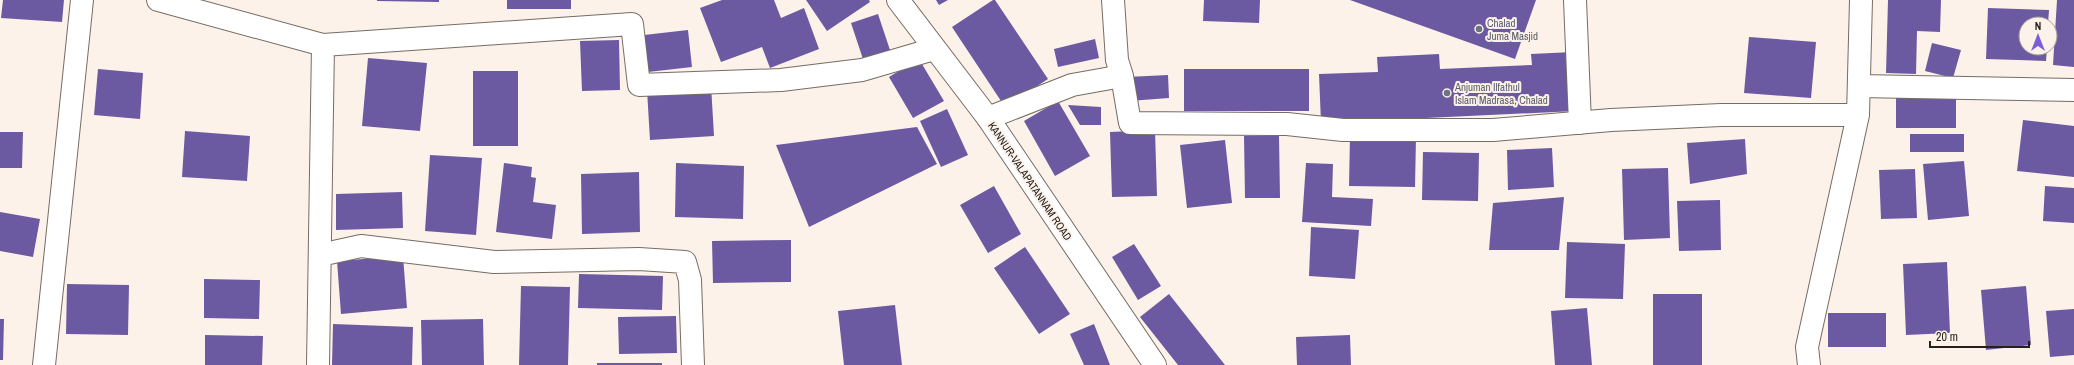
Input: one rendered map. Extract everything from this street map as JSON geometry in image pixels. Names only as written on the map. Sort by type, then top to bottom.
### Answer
[{"type":"street","points":[[44,365],[82,0]]},
{"type":"street","points":[[158,0],[324,45],[632,24],[639,85],[781,80],[862,70],[934,49]]},
{"type":"street","name":"KANNUR-VALAPATANNAM ROAD","points":[[898,0],[988,118],[1155,365]]},
{"type":"street","points":[[1113,0],[1117,60],[1122,76],[1130,123],[1287,124],[1343,130],[1493,130],[1611,120],[1721,115],[1858,115]]},
{"type":"street","points":[[1575,0],[1580,123]]},
{"type":"street","points":[[1809,365],[1807,347],[1858,115],[1861,0]]},
{"type":"street","points":[[318,365],[324,45]]},
{"type":"street","points":[[988,118],[1072,85],[1122,76]]},
{"type":"street","points":[[1859,86],[2074,90]]},
{"type":"street","points":[[320,254],[361,246],[494,262],[639,259],[685,262],[690,280],[693,365]]},
{"type":"building","points":[[3,0],[64,0],[62,22],[1,18]]},
{"type":"building","points":[[439,0],[439,2],[377,1]]},
{"type":"building","points":[[507,0],[571,0],[571,9],[507,9]]},
{"type":"building","points":[[722,0],[774,0],[781,18],[804,8],[819,49],[770,68],[762,47],[721,62],[700,8]]},
{"type":"building","points":[[806,0],[869,0],[870,2],[827,31]]},
{"type":"building","points":[[936,0],[948,0],[939,5]]},
{"type":"building","points":[[995,0],[1048,79],[1005,107],[952,27]]},
{"type":"building","points":[[1204,0],[1260,0],[1259,23],[1203,21]]},
{"type":"building","name":"Chalad Juma Masjid","points":[[1350,0],[1536,0],[1515,59]]},
{"type":"building","points":[[1888,0],[1941,0],[1940,32],[1917,31],[1916,74],[1886,73]]},
{"type":"building","points":[[2057,0],[2074,0],[2074,67],[2053,65],[2054,56],[2058,56],[2058,16],[2056,16]]},
{"type":"building","points":[[1988,8],[2049,10],[2049,16],[2018,16],[2018,56],[2046,56],[2046,61],[1986,59]]},
{"type":"building","points":[[878,14],[891,53],[864,62],[851,23]]},
{"type":"building","points":[[688,30],[692,67],[648,72],[644,35]]},
{"type":"building","points":[[1749,37],[1816,42],[1811,98],[1744,93]]},
{"type":"building","points":[[1095,39],[1099,58],[1058,67],[1054,49]]},
{"type":"building","points":[[619,40],[620,90],[582,91],[580,41]]},
{"type":"building","points":[[1932,43],[1961,50],[1953,78],[1925,71]]},
{"type":"building","name":"Anjuman Ilfathul Islam Madrasa, Chalad","points":[[1573,52],[1576,111],[1321,123],[1319,74],[1378,72],[1377,57],[1439,54],[1440,69],[1532,65],[1531,54]]},
{"type":"building","points":[[368,58],[427,63],[420,131],[362,126]]},
{"type":"building","points":[[919,59],[944,101],[913,118],[889,77]]},
{"type":"building","points":[[98,69],[143,73],[140,119],[94,115]]},
{"type":"building","points":[[1184,69],[1309,69],[1309,111],[1184,111]]},
{"type":"building","points":[[473,71],[518,71],[518,146],[473,146]]},
{"type":"building","points":[[1168,75],[1169,98],[1129,101],[1127,77]]},
{"type":"building","points":[[711,85],[714,136],[650,140],[647,90]]},
{"type":"building","points":[[1896,96],[1956,96],[1956,128],[1896,128]]},
{"type":"building","points":[[1058,101],[1090,156],[1055,176],[1024,121]]},
{"type":"building","points":[[1068,105],[1101,107],[1101,125],[1080,125]]},
{"type":"building","points":[[947,109],[968,155],[941,167],[920,121]]},
{"type":"building","points":[[2023,120],[2074,126],[2074,177],[2017,171]]},
{"type":"building","points":[[917,127],[937,164],[809,227],[776,145]]},
{"type":"building","points":[[1155,130],[1157,196],[1112,197],[1110,132]]},
{"type":"building","points":[[185,131],[250,136],[247,181],[182,177]]},
{"type":"building","points":[[0,132],[23,132],[22,168],[0,168]]},
{"type":"building","points":[[1910,134],[1964,134],[1964,152],[1910,152]]},
{"type":"building","points":[[1244,136],[1279,136],[1280,198],[1245,198]]},
{"type":"building","points":[[1350,136],[1416,137],[1415,187],[1349,186]]},
{"type":"building","points":[[1745,139],[1747,174],[1690,184],[1687,143]]},
{"type":"building","points":[[1225,140],[1232,203],[1187,208],[1180,145]]},
{"type":"building","points":[[1552,148],[1554,187],[1508,190],[1507,150]]},
{"type":"building","points":[[1423,152],[1479,153],[1478,201],[1422,200]]},
{"type":"building","points":[[430,155],[482,158],[476,235],[425,231]]},
{"type":"building","points":[[1964,161],[1969,216],[1928,220],[1923,164]]},
{"type":"building","points":[[504,163],[532,167],[531,177],[536,178],[533,202],[556,205],[552,239],[496,232]]},
{"type":"building","points":[[676,163],[744,166],[743,219],[675,217]]},
{"type":"building","points":[[1306,163],[1333,164],[1332,197],[1373,199],[1371,226],[1302,222]]},
{"type":"building","points":[[1668,168],[1670,238],[1624,240],[1622,169]]},
{"type":"building","points":[[1915,169],[1917,218],[1881,219],[1879,170]]},
{"type":"building","points":[[639,172],[640,232],[582,234],[581,174]]},
{"type":"building","points":[[994,186],[1021,234],[988,253],[960,205]]},
{"type":"building","points":[[2045,186],[2074,188],[2074,223],[2043,221]]},
{"type":"building","points":[[402,192],[403,228],[336,230],[336,194]]},
{"type":"building","points":[[1564,197],[1559,250],[1489,250],[1493,203]]},
{"type":"building","points":[[1720,200],[1721,250],[1679,251],[1677,201]]},
{"type":"building","points":[[0,212],[40,219],[33,257],[0,251]]},
{"type":"building","points":[[1311,227],[1359,230],[1355,279],[1309,276]]},
{"type":"building","points":[[791,240],[791,282],[713,283],[712,241]]},
{"type":"building","points":[[1567,242],[1625,244],[1623,299],[1565,298]]},
{"type":"building","points":[[1134,244],[1161,286],[1138,300],[1112,257]]},
{"type":"building","points":[[1025,247],[1070,314],[1039,334],[994,268]]},
{"type":"building","points":[[403,256],[407,308],[341,314],[337,261]]},
{"type":"building","points":[[1947,262],[1950,333],[1906,335],[1903,264]]},
{"type":"building","points":[[579,274],[663,276],[662,310],[578,308]]},
{"type":"building","points":[[204,279],[260,280],[259,319],[204,318]]},
{"type":"building","points":[[67,284],[129,285],[128,335],[66,334]]},
{"type":"building","points":[[521,286],[570,287],[568,365],[519,365]]},
{"type":"building","points":[[2026,286],[2031,345],[1986,350],[1981,290]]},
{"type":"building","points":[[1169,294],[1225,365],[1178,365],[1140,317]]},
{"type":"building","points":[[1653,294],[1702,294],[1702,365],[1653,365]]},
{"type":"building","points":[[895,305],[902,365],[844,365],[838,311]]},
{"type":"building","points":[[1587,308],[1592,365],[1555,365],[1551,311]]},
{"type":"building","points":[[2074,309],[2074,355],[2050,357],[2046,311]]},
{"type":"building","points":[[1828,313],[1886,313],[1886,347],[1828,347]]},
{"type":"building","points":[[676,316],[677,353],[619,354],[618,317]]},
{"type":"building","points":[[0,319],[4,319],[3,360],[0,360]]},
{"type":"building","points":[[483,319],[484,365],[422,365],[421,320]]},
{"type":"building","points":[[333,324],[413,327],[412,365],[332,365]]},
{"type":"building","points":[[1094,324],[1110,365],[1084,365],[1070,334]]},
{"type":"building","points":[[205,335],[263,336],[262,365],[205,365]]},
{"type":"building","points":[[1350,335],[1351,365],[1297,365],[1296,337]]},
{"type":"building","points":[[597,363],[662,363],[662,365],[597,365]]},
{"type":"place","name":"Chalad Juma Masjid","points":[[1479,29]]},
{"type":"place","name":"Anjuman Ilfathul Islam Madrasa, Chalad","points":[[1447,93]]}]
